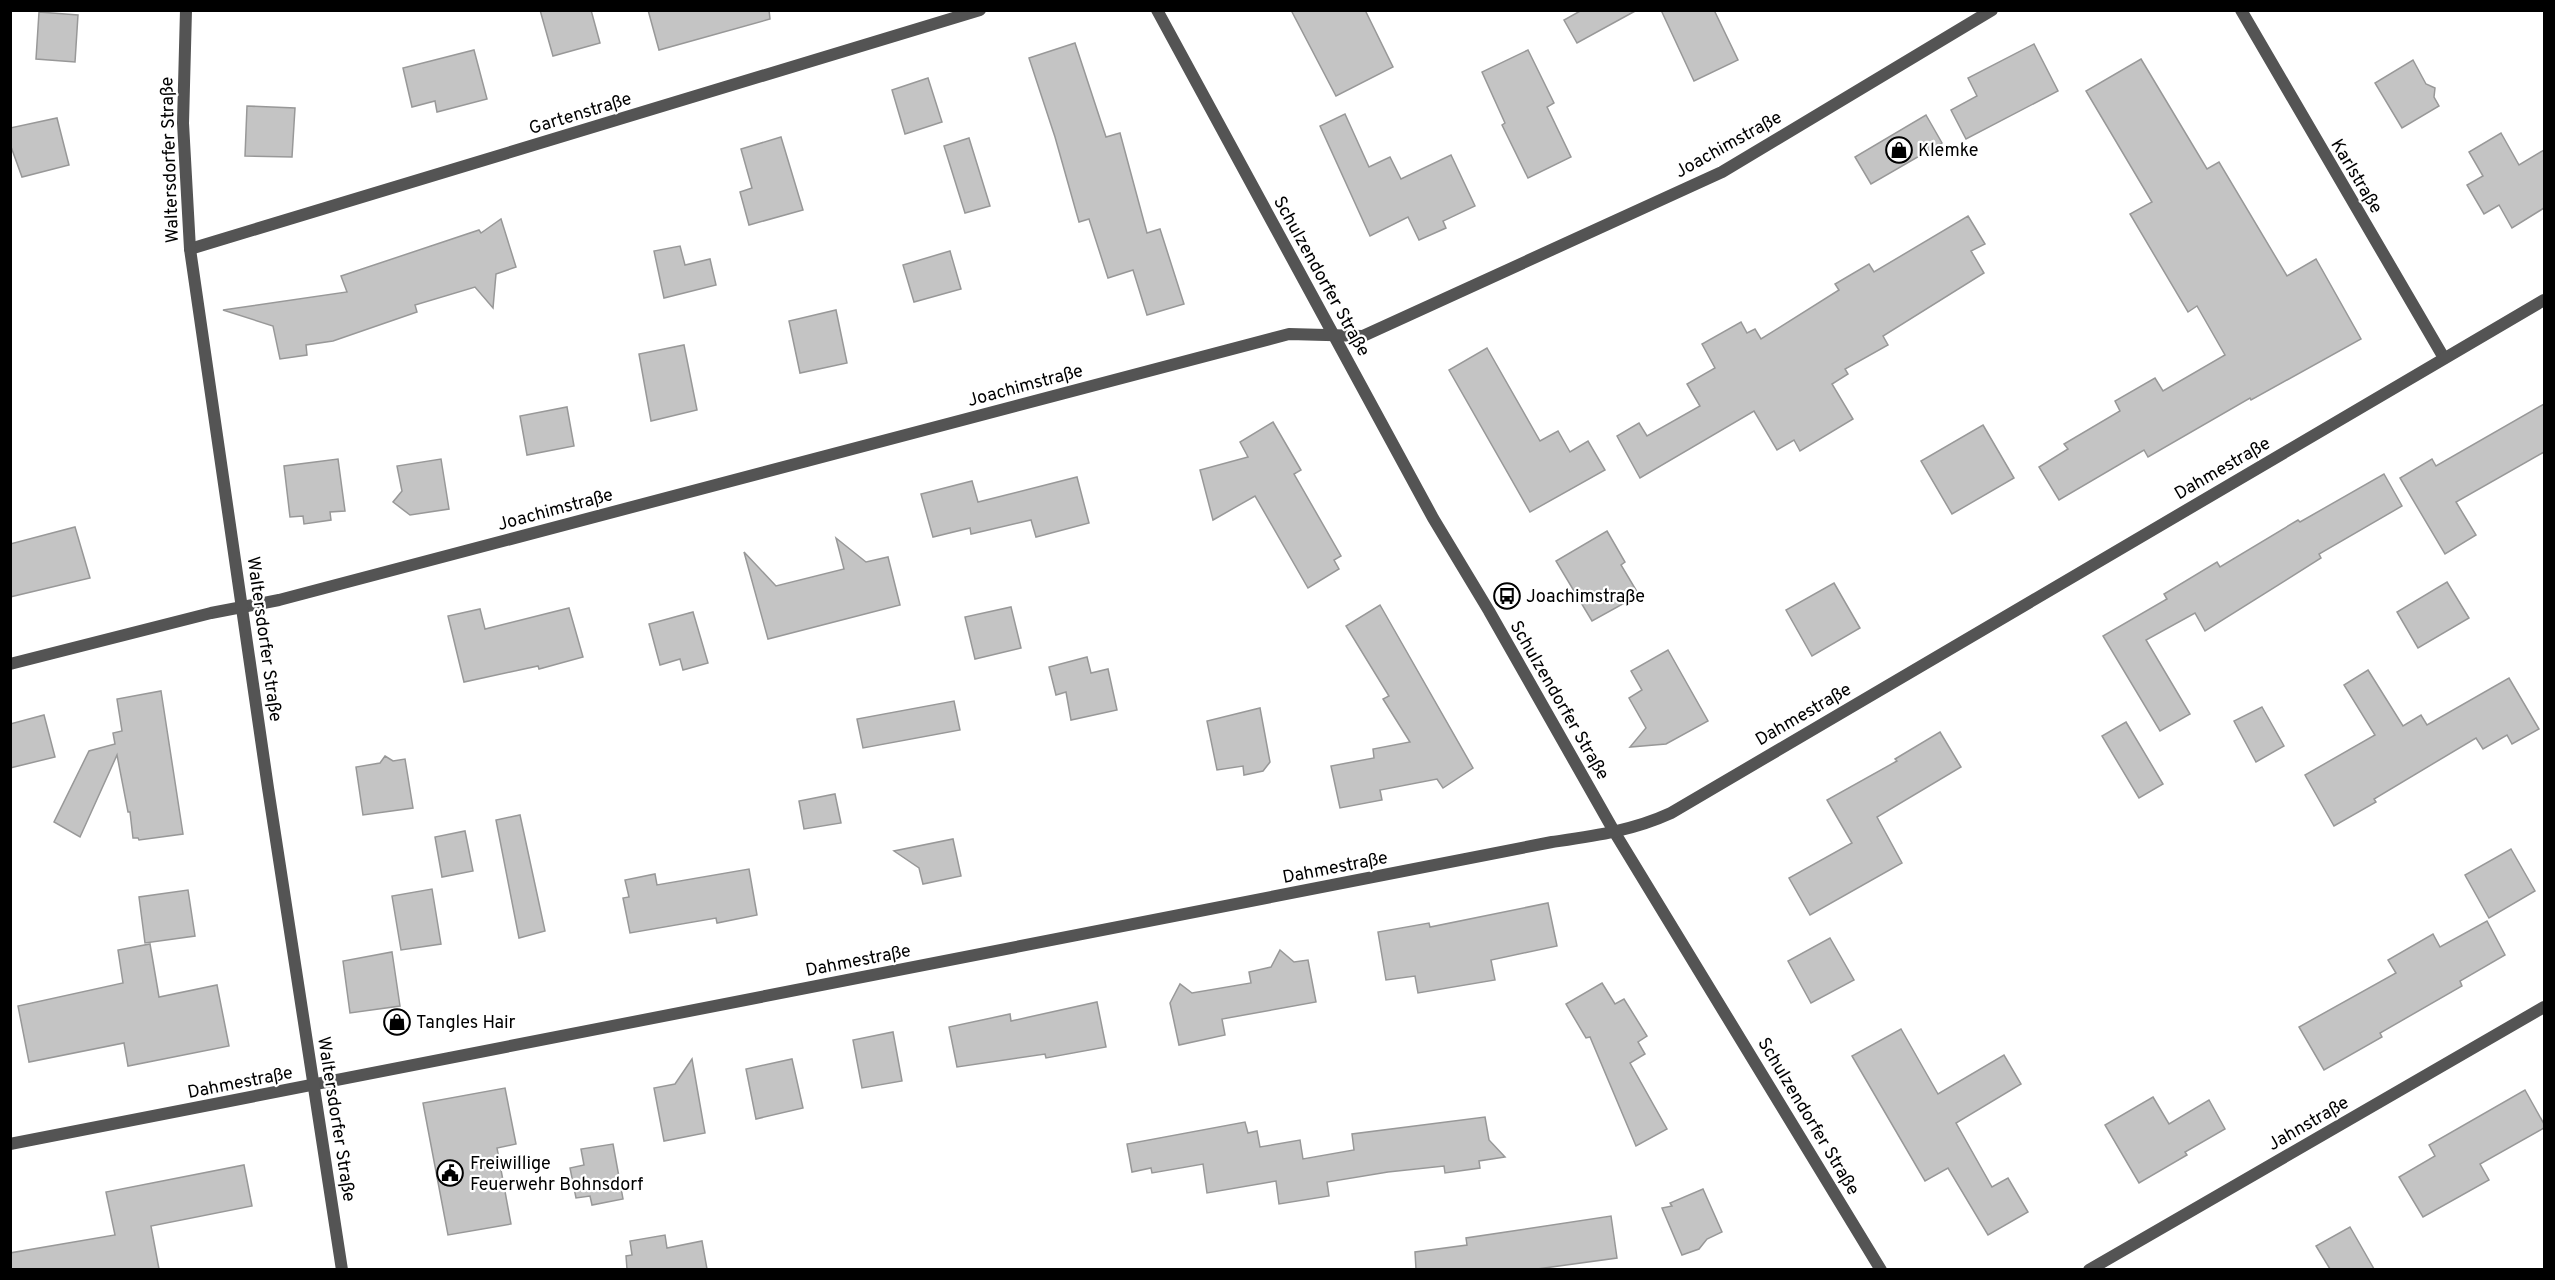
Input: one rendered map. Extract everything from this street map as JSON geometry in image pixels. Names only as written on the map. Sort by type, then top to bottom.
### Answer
[{"type":"street","name":"Waltersdorfer Straße","points":[[186,10],[183,123],[190,249],[342,1269]]},
{"type":"street","name":"Gartenstraße","points":[[190,249],[980,10]]},
{"type":"street","name":"Schulzendorfer Straße","points":[[1157,10],[1433,518],[1489,611],[1615,832],[1881,1269]]},
{"type":"street","name":"Joachimstraße","points":[[10,664],[279,600],[1289,334],[1363,336],[1722,172],[1992,10]]},
{"type":"street","name":"Karlstraße","points":[[2241,10],[2444,358]]},
{"type":"street","name":"Dahmestraße","points":[[10,1144],[1528,847],[1615,832],[1646,824],[1671,813],[2544,300]]},
{"type":"street","name":"Jahnstraße","points":[[2089,1269],[2544,1007]]},
{"type":"building","points":[[540,10],[591,10],[600,43],[553,56]]},
{"type":"building","points":[[648,10],[769,10],[770,19],[659,50]]},
{"type":"building","points":[[1291,10],[1365,10],[1393,67],[1336,96]]},
{"type":"building","points":[[1582,10],[1637,10],[1577,43],[1564,20]]},
{"type":"building","points":[[1661,10],[1714,10],[1738,60],[1694,81]]},
{"type":"building","points":[[39,12],[78,15],[75,62],[36,59]]},
{"type":"building","points":[[1075,43],[1106,137],[1120,133],[1147,233],[1160,229],[1184,304],[1147,315],[1133,270],[1108,278],[1089,219],[1079,222],[1055,137],[1029,58]]},
{"type":"building","points":[[2034,44],[2058,91],[1966,139],[1951,110],[1977,96],[1968,78]]},
{"type":"building","points":[[474,50],[487,99],[437,112],[435,101],[412,107],[403,68]]},
{"type":"building","points":[[1528,50],[1554,103],[1547,107],[1571,157],[1528,178],[1502,125],[1505,123],[1482,72]]},
{"type":"building","points":[[2141,59],[2207,169],[2219,162],[2287,276],[2316,259],[2361,339],[2251,400],[2250,398],[2148,457],[2144,450],[2059,500],[2039,467],[2068,449],[2064,444],[2120,411],[2115,401],[2155,378],[2163,391],[2225,355],[2197,306],[2188,312],[2130,214],[2152,202],[2086,91]]},
{"type":"building","points":[[2413,60],[2426,84],[2435,88],[2434,97],[2439,106],[2402,128],[2375,83]]},
{"type":"building","points":[[928,78],[942,122],[905,134],[892,90]]},
{"type":"building","points":[[247,106],[295,108],[292,157],[245,156]]},
{"type":"building","points":[[1345,114],[1369,167],[1390,157],[1401,179],[1451,155],[1475,206],[1443,221],[1446,228],[1419,240],[1408,217],[1370,236],[1320,126]]},
{"type":"building","name":"Klemke","points":[[1926,115],[1942,143],[1871,184],[1855,157]]},
{"type":"building","points":[[57,118],[69,165],[22,177],[10,144],[10,128]]},
{"type":"building","points":[[2501,133],[2519,165],[2544,150],[2544,208],[2512,228],[2499,205],[2484,214],[2467,185],[2483,176],[2469,152]]},
{"type":"building","points":[[781,137],[803,210],[749,225],[740,192],[752,188],[741,149]]},
{"type":"building","points":[[969,138],[990,206],[965,213],[944,146]]},
{"type":"building","points":[[1968,216],[1985,244],[1971,251],[1984,273],[1883,336],[1888,345],[1845,369],[1848,374],[1832,384],[1853,419],[1800,451],[1794,440],[1777,450],[1754,411],[1640,478],[1617,436],[1639,423],[1647,436],[1700,406],[1687,384],[1715,368],[1702,344],[1741,322],[1747,333],[1755,329],[1761,339],[1839,290],[1835,284],[1869,264],[1874,272]]},
{"type":"building","points":[[501,219],[516,267],[496,274],[493,308],[475,287],[415,305],[417,312],[333,341],[306,345],[307,355],[280,359],[273,326],[223,310],[347,292],[341,276],[479,230],[481,233]]},
{"type":"building","points":[[680,246],[685,265],[710,259],[716,285],[664,298],[654,251]]},
{"type":"building","points":[[950,251],[961,289],[914,302],[903,265]]},
{"type":"building","points":[[836,310],[847,363],[800,373],[789,321]]},
{"type":"building","points":[[684,345],[697,410],[651,421],[639,354]]},
{"type":"building","points":[[1487,348],[1540,441],[1558,431],[1570,452],[1588,441],[1605,470],[1530,512],[1449,370]]},
{"type":"building","points":[[2544,404],[2544,452],[2456,502],[2476,535],[2445,554],[2400,478],[2432,459],[2436,466]]},
{"type":"building","points":[[567,407],[574,446],[527,455],[520,416]]},
{"type":"building","points":[[1273,422],[1301,470],[1294,474],[1341,556],[1334,560],[1339,569],[1308,588],[1255,496],[1213,520],[1200,470],[1248,457],[1240,442]]},
{"type":"building","points":[[1983,425],[2014,478],[1952,514],[1921,461]]},
{"type":"building","points":[[338,459],[345,511],[330,512],[331,520],[304,524],[303,516],[290,517],[284,466]]},
{"type":"building","points":[[441,459],[449,509],[410,515],[393,502],[402,491],[397,466]]},
{"type":"building","points":[[2384,474],[2402,506],[2319,554],[2321,558],[2205,631],[2195,613],[2146,640],[2190,714],[2160,731],[2103,636],[2167,599],[2164,594],[2217,562],[2220,567],[2298,520],[2300,522]]},
{"type":"building","points":[[1077,477],[1089,523],[1036,537],[1031,520],[971,534],[970,528],[933,537],[921,494],[972,481],[978,502]]},
{"type":"building","points":[[75,527],[90,578],[10,597],[10,544]]},
{"type":"building","points":[[1607,531],[1625,562],[1621,565],[1639,595],[1592,621],[1556,561]]},
{"type":"building","points":[[836,538],[866,562],[888,557],[900,605],[768,639],[744,552],[776,586],[844,569]]},
{"type":"building","points":[[2447,582],[2469,618],[2418,648],[2397,612]]},
{"type":"building","points":[[1834,583],[1860,628],[1812,656],[1786,610]]},
{"type":"building","points":[[1380,605],[1473,768],[1443,788],[1437,779],[1380,790],[1382,800],[1340,808],[1331,766],[1374,758],[1373,749],[1410,742],[1383,699],[1389,696],[1346,626]]},
{"type":"building","points":[[1011,607],[1021,648],[975,659],[965,617]]},
{"type":"building","points":[[569,608],[583,657],[539,669],[538,666],[464,682],[448,616],[480,609],[485,629]]},
{"type":"building","points":[[693,612],[708,663],[683,670],[680,659],[660,665],[649,624]]},
{"type":"building","points":[[1668,650],[1708,721],[1666,744],[1630,747],[1646,728],[1629,698],[1642,690],[1631,671]]},
{"type":"building","points":[[1087,657],[1091,673],[1108,669],[1117,710],[1071,720],[1066,692],[1056,695],[1049,667]]},
{"type":"building","points":[[2368,670],[2403,726],[2421,715],[2427,725],[2509,678],[2539,729],[2512,744],[2507,735],[2483,749],[2476,738],[2374,799],[2376,802],[2334,826],[2305,775],[2375,735],[2344,685]]},
{"type":"building","points":[[161,691],[183,834],[139,840],[133,838],[130,812],[128,812],[117,755],[80,837],[54,822],[89,751],[115,744],[113,733],[122,731],[117,699]]},
{"type":"building","points":[[954,701],[960,730],[863,748],[857,719]]},
{"type":"building","points":[[2262,707],[2284,746],[2256,762],[2234,721]]},
{"type":"building","points":[[1260,708],[1270,762],[1263,771],[1244,775],[1243,766],[1217,770],[1207,721]]},
{"type":"building","points":[[44,715],[55,757],[10,768],[10,724]]},
{"type":"building","points":[[2126,722],[2163,784],[2139,798],[2102,736]]},
{"type":"building","points":[[1940,732],[1961,767],[1877,817],[1902,863],[1810,915],[1789,878],[1852,843],[1827,800],[1897,761],[1895,759]]},
{"type":"building","points":[[385,756],[393,761],[405,759],[413,808],[363,815],[356,767],[380,763]]},
{"type":"building","points":[[835,794],[841,823],[804,829],[799,801]]},
{"type":"building","points":[[520,815],[545,931],[519,938],[496,820]]},
{"type":"building","points":[[465,831],[473,871],[442,877],[435,837]]},
{"type":"building","points":[[953,839],[961,876],[923,884],[919,868],[894,851]]},
{"type":"building","points":[[2511,849],[2535,891],[2489,918],[2465,875]]},
{"type":"building","points":[[749,869],[757,915],[717,923],[716,918],[630,933],[623,898],[629,897],[625,880],[655,874],[657,885]]},
{"type":"building","points":[[432,889],[441,944],[401,950],[392,896]]},
{"type":"building","points":[[188,890],[195,936],[145,943],[139,897]]},
{"type":"building","points":[[1548,903],[1557,946],[1491,960],[1495,980],[1418,993],[1415,976],[1386,980],[1378,932],[1429,923],[1430,927]]},
{"type":"building","points":[[2487,921],[2505,955],[2460,981],[2462,986],[2380,1033],[2382,1037],[2324,1070],[2299,1027],[2396,973],[2388,960],[2433,934],[2440,947]]},
{"type":"building","points":[[1830,938],[1854,980],[1811,1003],[1788,961]]},
{"type":"building","points":[[150,944],[159,997],[217,985],[229,1046],[128,1066],[124,1043],[29,1062],[18,1006],[123,983],[118,950]]},
{"type":"building","points":[[1280,950],[1294,962],[1308,960],[1316,1002],[1222,1019],[1225,1035],[1179,1045],[1170,1003],[1180,984],[1192,993],[1251,983],[1249,972],[1271,967]]},
{"type":"building","points":[[392,952],[400,1006],[350,1013],[343,961]]},
{"type":"building","points":[[1602,983],[1615,1004],[1624,999],[1647,1036],[1638,1042],[1645,1054],[1630,1063],[1667,1129],[1636,1146],[1590,1037],[1586,1038],[1566,1004]]},
{"type":"building","points":[[1097,1002],[1106,1047],[1046,1058],[1045,1054],[957,1067],[949,1027],[1010,1014],[1011,1021]]},
{"type":"building","points":[[1901,1029],[1938,1094],[2004,1055],[2021,1084],[1956,1123],[1992,1187],[2008,1178],[2028,1212],[1988,1235],[1948,1168],[1925,1181],[1852,1056]]},
{"type":"building","points":[[893,1032],[902,1081],[862,1088],[853,1040]]},
{"type":"building","points":[[692,1059],[705,1133],[664,1141],[654,1088],[675,1084]]},
{"type":"building","points":[[792,1059],[803,1108],[756,1119],[746,1069]]},
{"type":"building","points":[[505,1088],[516,1144],[497,1148],[511,1224],[448,1235],[423,1103]]},
{"type":"building","points":[[2525,1090],[2544,1128],[2480,1164],[2489,1180],[2423,1217],[2399,1177],[2435,1156],[2429,1145]]},
{"type":"building","points":[[2153,1097],[2169,1124],[2209,1100],[2225,1129],[2185,1152],[2187,1155],[2139,1183],[2105,1125]]},
{"type":"building","points":[[1485,1117],[1489,1140],[1505,1157],[1479,1161],[1480,1168],[1445,1173],[1444,1166],[1327,1182],[1329,1196],[1279,1204],[1276,1181],[1207,1193],[1203,1164],[1152,1173],[1151,1168],[1132,1172],[1127,1144],[1245,1122],[1248,1133],[1257,1131],[1260,1147],[1300,1140],[1303,1159],[1354,1150],[1352,1134]]},
{"type":"building","points":[[613,1144],[623,1199],[592,1205],[590,1196],[576,1198],[570,1168],[584,1165],[581,1149]]},
{"type":"building","points":[[244,1165],[252,1206],[151,1226],[159,1269],[10,1269],[10,1253],[115,1235],[106,1192]]},
{"type":"building","points":[[1703,1189],[1722,1232],[1707,1239],[1699,1249],[1682,1255],[1662,1208],[1672,1206],[1670,1203]]},
{"type":"building","points":[[1611,1216],[1617,1258],[1537,1269],[1416,1269],[1415,1252],[1467,1245],[1466,1238]]},
{"type":"building","points":[[2350,1227],[2374,1269],[2330,1269],[2316,1246]]},
{"type":"building","points":[[665,1235],[667,1248],[702,1241],[707,1269],[627,1269],[626,1256],[632,1255],[630,1241]]},
{"type":"place","name":"Klemke","points":[[1899,150]]},
{"type":"place","name":"Joachimstraße","points":[[1507,596]]},
{"type":"place","name":"Tangles Hair","points":[[397,1022]]},
{"type":"place","name":"Freiwillige Feuerwehr Bohnsdorf","points":[[450,1173]]}]
